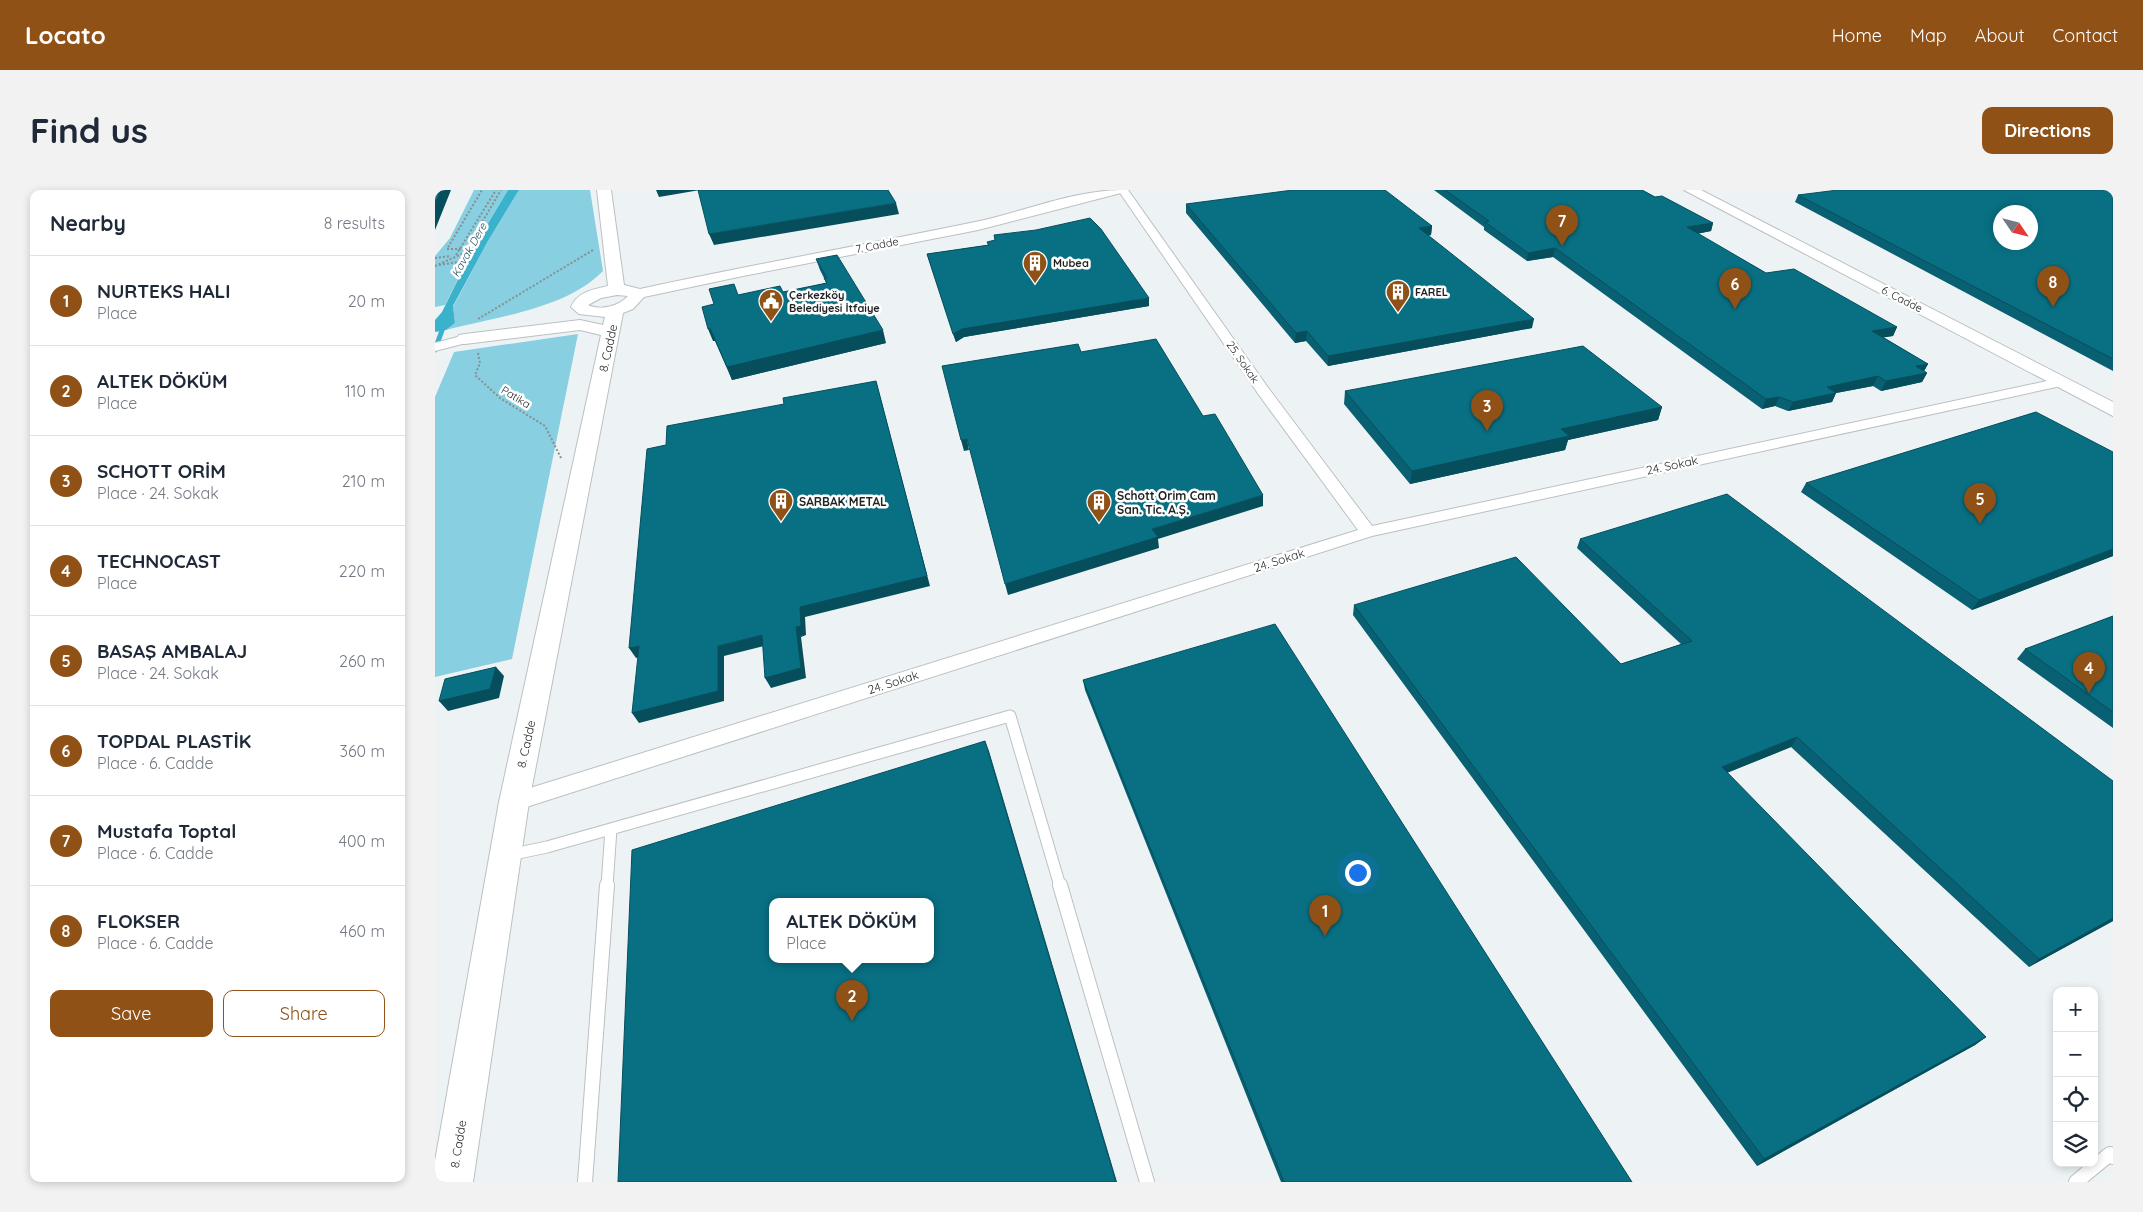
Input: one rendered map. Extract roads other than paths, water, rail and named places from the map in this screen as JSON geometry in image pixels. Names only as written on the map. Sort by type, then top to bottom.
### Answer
[{"type":"street","name":"8. Cadde","points":[[452,1182],[514,802],[582,472],[620,306],[603,190]]},
{"type":"street","name":"7. Cadde","points":[[620,306],[743,271],[978,226],[1116,190]]},
{"type":"street","name":"25. Sokak","points":[[1123,190],[1264,392],[1368,532]]},
{"type":"street","name":"6. Cadde","points":[[1691,190],[2113,410]]},
{"type":"street","points":[[470,344],[582,308],[620,306]]},
{"type":"street","points":[[435,347],[470,344],[491,338],[580,325],[620,306]]},
{"type":"street","name":"24. Sokak","points":[[514,802],[1368,532],[2061,382]]},
{"type":"lane","points":[[505,856],[547,847],[1010,716],[1147,1182]]},
{"type":"lane","points":[[585,1182],[611,829]]},
{"type":"lane","points":[[2076,1182],[2110,1154],[2113,1158]]},
{"type":"waterway","name":"Kavak Dere","points":[[435,350],[445,322]]},
{"type":"place","name":"Mustafa Toptal","points":[[1562,246]]},
{"type":"place","name":"Mubea","points":[[1035,284]]},
{"type":"place","name":"FLOKSER","points":[[2053,307]]},
{"type":"place","name":"TOPDAL PLASTİK","points":[[1735,309]]},
{"type":"place","name":"FAREL","points":[[1398,313]]},
{"type":"place","name":"Çerkezköy Belediyesi İtfaiye","points":[[771,322]]},
{"type":"place","name":"SCHOTT ORİM","points":[[1487,431]]},
{"type":"place","name":"SARBAK METAL","points":[[781,522]]},
{"type":"place","name":"Schott Orim Cam San. Tic. A.Ş.","points":[[1099,523]]},
{"type":"place","name":"BASAŞ AMBALAJ","points":[[1980,524]]},
{"type":"place","name":"TECHNOCAST","points":[[2089,693]]},
{"type":"place","name":"NURTEKS HALI","points":[[1325,936]]},
{"type":"place","name":"ALTEK DÖKÜM","points":[[852,1021]]}]
